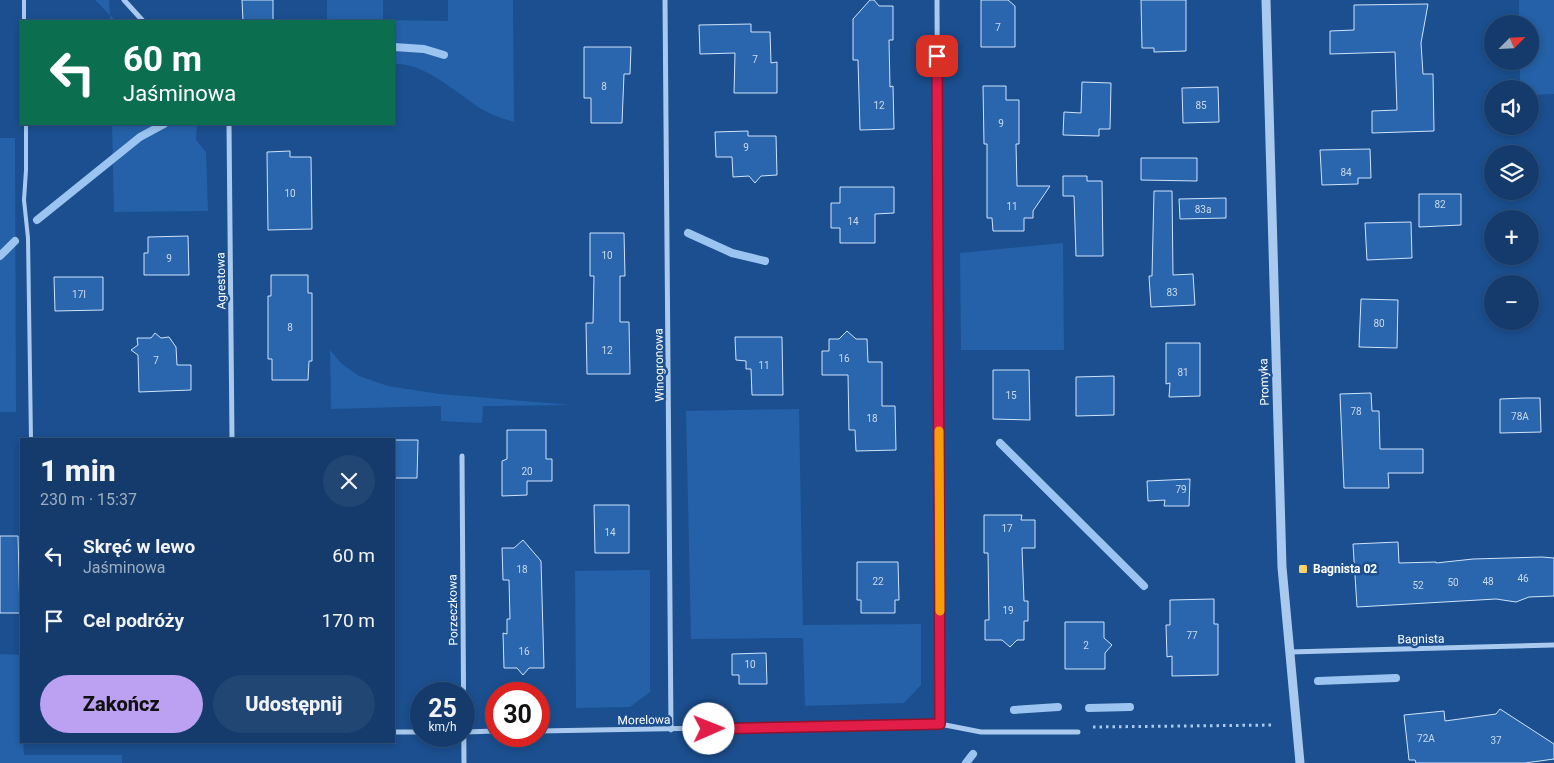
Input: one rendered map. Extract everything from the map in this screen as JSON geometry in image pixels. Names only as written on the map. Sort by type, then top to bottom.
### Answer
[{"type":"street","points":[[124,0],[142,20]]},
{"type":"street","name":"Winogronowa","points":[[665,0],[671,730]]},
{"type":"street","points":[[937,0],[940,724]]},
{"type":"street","name":"Promyka","points":[[1266,0],[1282,567],[1288,652],[1300,763]]},
{"type":"street","name":"Agrestowa","points":[[229,125],[232,438]]},
{"type":"street","name":"Porzeczkowa","points":[[462,456],[464,682]]},
{"type":"street","name":"Bagnista","points":[[1288,652],[1554,645]]},
{"type":"street","name":"Morelowa","points":[[550,731],[940,724],[981,732],[1078,732]]},
{"type":"street","points":[[395,732],[410,732]]},
{"type":"street","name":"Porzeczkowa","points":[[464,747],[464,763]]},
{"type":"lane","points":[[24,0],[24,20]]},
{"type":"lane","points":[[26,125],[24,200],[28,238],[31,438]]},
{"type":"path","points":[[1078,732],[1092,727],[1275,725]]},
{"type":"shaded area","points":[[95,0],[109,0],[110,15]]},
{"type":"shaded area","points":[[327,0],[383,0],[383,20],[327,20]]},
{"type":"shaded area","points":[[448,0],[513,0],[514,122],[485,111],[430,74],[406,65],[395,64],[395,20],[448,21]]},
{"type":"shaded area","points":[[1519,0],[1554,0],[1554,94],[1539,95],[1539,80],[1520,80],[1520,70],[1539,70],[1539,15],[1519,15]]},
{"type":"shaded area","points":[[112,125],[197,125],[196,140],[206,152],[208,211],[114,212]]},
{"type":"shaded area","points":[[0,138],[15,138],[16,412],[0,412]]},
{"type":"shaded area","points":[[1063,243],[1064,350],[961,350],[960,253]]},
{"type":"shaded area","points":[[330,350],[342,364],[359,376],[388,386],[440,394],[572,405],[483,406],[482,423],[441,421],[441,406],[331,409]]},
{"type":"shaded area","points":[[799,409],[803,625],[921,624],[921,685],[904,703],[805,706],[803,638],[691,639],[686,411]]},
{"type":"shaded area","points":[[650,570],[650,692],[630,707],[576,708],[575,571]]},
{"type":"shaded area","points":[[0,654],[20,655],[20,743],[23,743],[24,755],[122,755],[122,763],[0,763]]},
{"type":"building","points":[[242,0],[273,0],[273,20],[243,20]]},
{"type":"building","points":[[870,0],[874,0],[879,6],[893,6],[893,40],[889,40],[890,87],[893,86],[894,129],[860,130],[858,60],[853,60],[853,19]]},
{"type":"building","points":[[981,0],[1008,0],[1015,6],[1015,47],[981,47]]},
{"type":"building","points":[[1141,0],[1186,0],[1186,51],[1154,52],[1154,48],[1142,48]]},
{"type":"building","points":[[1428,4],[1421,43],[1423,74],[1433,74],[1434,131],[1372,133],[1372,111],[1397,110],[1395,52],[1330,54],[1330,31],[1354,30],[1354,5]]},
{"type":"building","points":[[751,24],[751,32],[770,32],[771,63],[777,62],[777,93],[734,93],[735,53],[700,54],[699,25]]},
{"type":"building","points":[[584,47],[631,47],[630,74],[624,74],[622,123],[591,123],[591,98],[584,98]]},
{"type":"building","points":[[1082,82],[1111,83],[1110,129],[1099,129],[1099,136],[1063,135],[1064,112],[1081,113]]},
{"type":"building","points":[[983,86],[1006,86],[1006,100],[1019,100],[1019,144],[1016,144],[1017,186],[1050,186],[1033,211],[1033,218],[1024,218],[1024,231],[993,231],[992,218],[987,218],[987,144],[984,144]]},
{"type":"building","points":[[1218,87],[1219,122],[1183,123],[1182,88]]},
{"type":"building","points":[[748,131],[748,136],[776,136],[777,175],[761,176],[755,183],[749,176],[733,177],[732,157],[716,157],[715,132]]},
{"type":"building","points":[[1370,149],[1371,178],[1358,178],[1358,184],[1322,185],[1320,150]]},
{"type":"building","points":[[290,151],[290,157],[311,157],[312,229],[268,230],[267,152]]},
{"type":"building","points":[[1141,158],[1197,158],[1197,181],[1141,180]]},
{"type":"building","points":[[1063,176],[1087,176],[1087,181],[1102,181],[1103,256],[1076,256],[1074,196],[1063,196]]},
{"type":"building","points":[[840,187],[894,187],[894,213],[875,214],[875,243],[840,243],[840,228],[831,228],[831,203],[840,203]]},
{"type":"building","points":[[1154,191],[1172,191],[1173,275],[1193,274],[1195,305],[1151,307],[1149,276],[1152,276]]},
{"type":"building","points":[[1419,194],[1461,194],[1461,225],[1419,227]]},
{"type":"building","points":[[1226,198],[1226,218],[1180,219],[1179,199]]},
{"type":"building","points":[[1411,222],[1412,258],[1367,260],[1365,223]]},
{"type":"building","points":[[590,233],[624,233],[625,276],[620,276],[620,322],[629,322],[630,374],[587,374],[586,323],[593,323],[594,276],[590,276]]},
{"type":"building","points":[[188,236],[189,275],[144,275],[144,253],[148,253],[148,237]]},
{"type":"building","points":[[271,275],[308,275],[308,293],[312,293],[312,361],[309,361],[308,380],[272,380],[272,359],[268,359],[268,296],[271,296]]},
{"type":"building","points":[[54,277],[103,277],[103,310],[55,311]]},
{"type":"building","points":[[1361,299],[1398,300],[1397,348],[1359,347]]},
{"type":"building","points":[[847,331],[856,339],[867,339],[868,362],[882,362],[882,406],[895,406],[896,450],[856,451],[855,430],[849,430],[848,375],[822,375],[822,351],[829,351],[829,339],[839,339]]},
{"type":"building","points":[[155,333],[161,338],[169,337],[176,347],[177,365],[191,365],[191,390],[139,392],[138,355],[131,350],[138,345],[137,338],[151,338]]},
{"type":"building","points":[[735,337],[782,337],[783,395],[752,395],[751,369],[746,369],[746,361],[736,360]]},
{"type":"building","points":[[1166,343],[1200,343],[1200,396],[1169,397],[1170,383],[1166,384]]},
{"type":"building","points":[[993,370],[1029,370],[1030,420],[993,419]]},
{"type":"building","points":[[1114,376],[1114,415],[1076,416],[1076,377]]},
{"type":"building","points":[[1371,393],[1372,411],[1379,411],[1380,449],[1423,449],[1423,473],[1388,473],[1389,488],[1344,488],[1340,394]]},
{"type":"building","points":[[1540,398],[1541,432],[1500,433],[1500,399]]},
{"type":"building","points":[[507,430],[546,430],[546,459],[552,459],[552,481],[527,481],[527,495],[502,496],[502,461],[507,459]]},
{"type":"building","points":[[395,440],[418,440],[417,478],[395,478]]},
{"type":"building","points":[[1190,479],[1189,506],[1164,506],[1165,500],[1148,501],[1147,481]]},
{"type":"building","points":[[594,505],[629,505],[629,553],[595,553]]},
{"type":"building","points":[[984,515],[1022,515],[1021,520],[1035,520],[1035,548],[1022,548],[1024,601],[1028,601],[1028,621],[1024,621],[1024,640],[1017,640],[1010,647],[1002,640],[985,640],[985,620],[989,620],[988,553],[984,553]]},
{"type":"building","points":[[0,536],[18,536],[20,613],[0,613]]},
{"type":"building","points":[[523,540],[541,561],[544,668],[529,668],[523,675],[517,668],[504,668],[503,633],[507,634],[507,619],[510,619],[509,580],[503,580],[502,548],[514,548]]},
{"type":"building","points":[[1398,542],[1399,563],[1436,563],[1473,559],[1554,558],[1554,596],[1529,597],[1516,602],[1496,599],[1357,607],[1353,544]]},
{"type":"building","points":[[857,562],[898,562],[899,600],[895,600],[895,613],[861,613],[861,600],[857,600]]},
{"type":"building","points":[[1214,599],[1214,624],[1218,624],[1218,675],[1172,676],[1172,656],[1167,657],[1166,625],[1170,625],[1170,600]]},
{"type":"building","points":[[1065,622],[1104,622],[1104,638],[1112,645],[1105,653],[1105,669],[1065,669]]},
{"type":"building","points":[[766,653],[767,684],[739,684],[739,675],[732,675],[732,654]]},
{"type":"building","points":[[1500,709],[1554,744],[1554,759],[1525,763],[1416,763],[1415,760],[1409,760],[1404,715],[1444,711],[1445,721],[1496,714]]},
{"type":"waterway","points":[[395,47],[424,49],[444,55]]},
{"type":"waterway","points":[[37,220],[140,137],[162,125]]},
{"type":"waterway","points":[[688,233],[732,253],[765,261]]},
{"type":"waterway","points":[[0,256],[15,241]]},
{"type":"waterway","points":[[1000,443],[1144,586]]},
{"type":"waterway","points":[[1318,681],[1396,678]]},
{"type":"waterway","points":[[1014,710],[1058,707]]},
{"type":"waterway","points":[[1089,708],[1130,707]]},
{"type":"waterway","points":[[966,763],[973,754]]},
{"type":"slow traffic","points":[[939,431],[940,611]]},
{"type":"place","name":"Bagnista 02","points":[[1303,569]]},
{"type":"route","points":[[709,729],[940,724],[937,56]]}]
